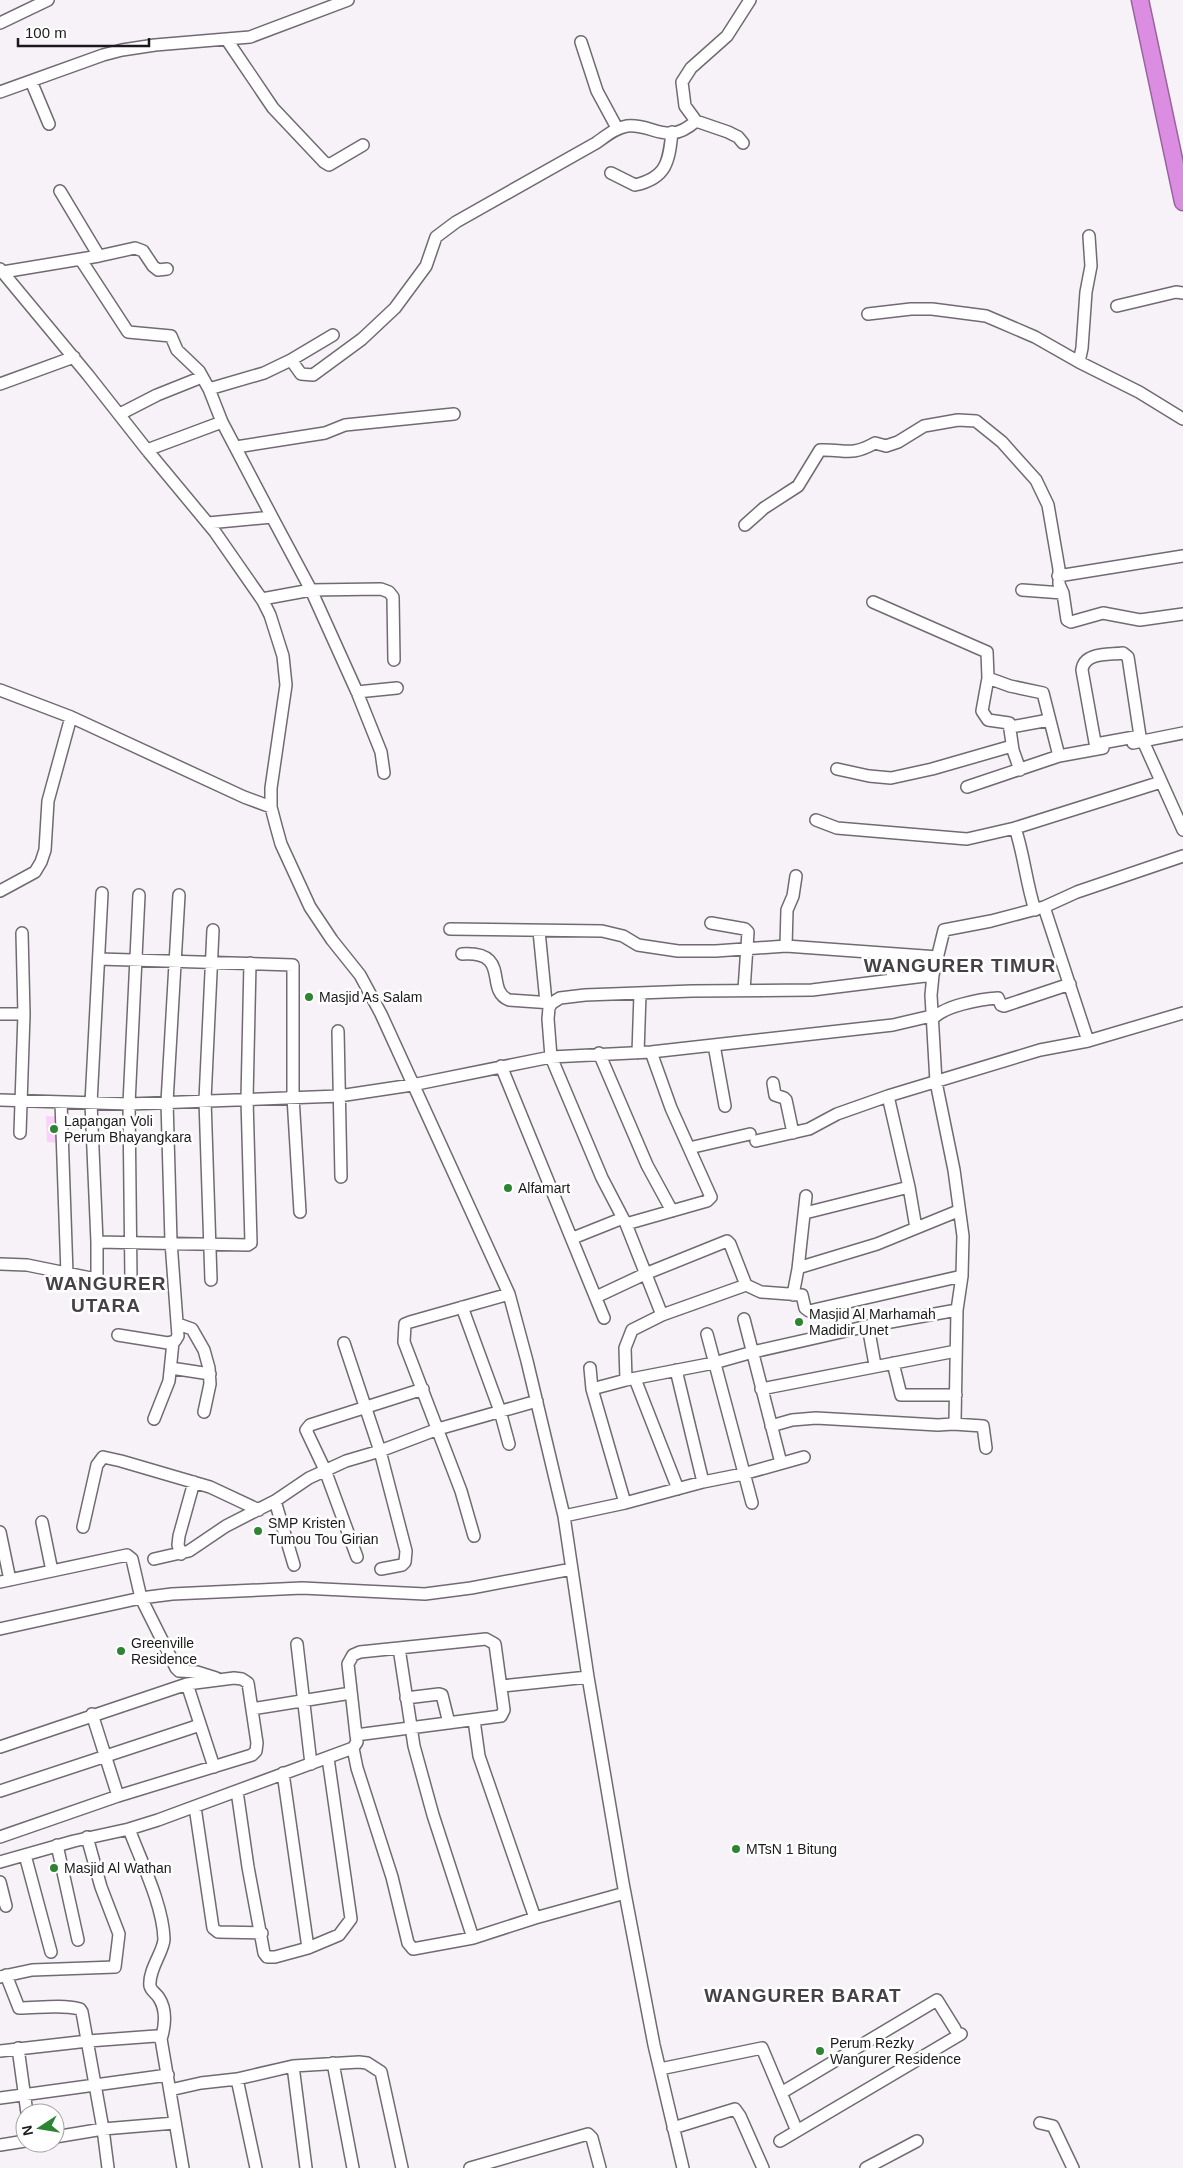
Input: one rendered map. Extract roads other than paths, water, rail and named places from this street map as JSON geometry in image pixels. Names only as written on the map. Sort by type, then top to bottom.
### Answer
[{"type":"highway","points":[[1140,0],[1183,202]]},
{"type":"street","points":[[0,23],[48,0]]},
{"type":"street","points":[[0,92],[102,55],[122,50],[154,45],[227,40],[265,32],[348,0]]},
{"type":"street","points":[[743,143],[738,137],[728,132],[696,121],[685,106],[682,90],[685,75],[727,36],[750,0]]},
{"type":"street","points":[[227,40],[273,108],[324,162],[329,165],[363,145]]},
{"type":"street","points":[[581,42],[597,90],[617,128]]},
{"type":"street","points":[[31,81],[49,124]]},
{"type":"street","points":[[291,360],[297,370],[305,376],[313,375],[362,340],[395,308],[426,266],[434,241],[440,232],[492,201],[617,128],[633,126],[658,133],[672,132],[687,128],[696,121]]},
{"type":"street","points":[[611,173],[635,185],[660,174],[668,161],[672,132]]},
{"type":"street","points":[[60,191],[99,256]]},
{"type":"street","points":[[1079,362],[1082,348],[1086,292],[1092,266],[1089,236]]},
{"type":"street","points":[[1,271],[81,260],[135,248],[143,251],[158,270],[167,269]]},
{"type":"street","points":[[81,260],[128,332],[172,336],[177,350],[199,371],[222,422],[311,590],[357,692],[381,752],[384,773]]},
{"type":"street","points":[[1,271],[74,357],[147,450],[208,523],[262,600],[279,637],[285,670],[284,696],[273,765],[271,807],[281,844],[305,897],[332,940],[360,976],[381,1014],[509,1294],[564,1516],[588,1677],[625,1894],[660,2069],[683,2168]]},
{"type":"street","points":[[1117,306],[1176,292],[1183,293]]},
{"type":"street","points":[[868,314],[932,308],[986,316],[1034,337],[1139,392],[1183,419]]},
{"type":"street","points":[[209,390],[264,373],[333,336]]},
{"type":"street","points":[[0,384],[74,357]]},
{"type":"street","points":[[120,414],[157,395],[202,377]]},
{"type":"street","points":[[236,447],[326,433],[345,425],[454,414]]},
{"type":"street","points":[[745,525],[764,508],[798,486],[820,450],[849,453],[864,449],[875,443],[886,446],[898,442],[924,426],[958,420],[976,421],[1002,442],[1036,480],[1048,505],[1059,569],[1059,584],[1063,593],[1067,620],[1071,622],[1102,613],[1140,620],[1183,614]]},
{"type":"street","points":[[147,450],[222,422]]},
{"type":"street","points":[[208,523],[272,517]]},
{"type":"street","points":[[1058,576],[1183,556]]},
{"type":"street","points":[[262,600],[311,590],[381,589],[389,592],[393,597],[394,660]]},
{"type":"street","points":[[1022,590],[1063,593]]},
{"type":"street","points":[[873,602],[986,651],[989,658],[988,678],[982,709],[983,714],[988,720],[1008,722],[1011,727],[1012,746],[1020,770]]},
{"type":"street","points":[[967,787],[1059,756],[1140,736],[1128,657],[1123,653],[1092,657],[1085,660],[1082,664],[1096,746]]},
{"type":"street","points":[[988,678],[1010,686],[1043,693],[1059,756]]},
{"type":"street","points":[[357,692],[397,688]]},
{"type":"street","points":[[0,690],[71,717],[244,797],[271,807]]},
{"type":"street","points":[[0,890],[35,872],[41,862],[44,850],[48,801],[71,717]]},
{"type":"street","points":[[1011,727],[1049,720]]},
{"type":"street","points":[[1096,746],[1143,741],[1183,733]]},
{"type":"street","points":[[1143,741],[1183,830]]},
{"type":"street","points":[[837,769],[874,777],[891,778],[932,769],[1012,746]]},
{"type":"street","points":[[816,820],[837,828],[967,839],[1016,828],[1161,782]]},
{"type":"street","points":[[1016,828],[1040,908],[1070,984],[1088,1041]]},
{"type":"street","points":[[953,1424],[956,1417],[957,1310],[962,1276],[962,1236],[954,1170],[936,1082],[931,995],[933,975],[944,930],[1040,908],[1093,886],[1183,856]]},
{"type":"street","points":[[786,946],[787,910],[796,876]]},
{"type":"street","points":[[0,1264],[28,1265],[91,1278],[96,1276],[97,1242],[91,1103],[102,893]]},
{"type":"street","points":[[131,1280],[129,1104],[140,895]]},
{"type":"street","points":[[154,1419],[166,1393],[171,1368],[173,1342],[178,1336],[171,1242],[168,1102],[179,895]]},
{"type":"street","points":[[711,923],[747,930],[744,990]]},
{"type":"street","points":[[450,929],[606,932],[623,936],[638,945],[649,948],[716,952],[786,946],[938,957]]},
{"type":"street","points":[[211,1280],[205,1100],[213,930]]},
{"type":"street","points":[[539,931],[549,1002],[548,1019],[551,1057],[602,1178],[624,1221],[662,1315]]},
{"type":"street","points":[[20,1133],[24,1014],[22,933]]},
{"type":"street","points":[[462,954],[480,954],[489,960],[494,969],[503,998],[549,1002],[560,998],[585,995],[812,990],[933,975]]},
{"type":"street","points":[[892,980],[894,955]]},
{"type":"street","points":[[98,959],[289,964],[294,966],[293,1097],[300,1212]]},
{"type":"street","points":[[97,1242],[248,1245],[251,1243],[247,1099],[250,963]]},
{"type":"street","points":[[932,1020],[936,1014],[960,1004],[998,998],[1001,1005],[1004,1006],[1070,984]]},
{"type":"street","points":[[638,1053],[640,994]]},
{"type":"street","points":[[689,1148],[809,1129],[837,1114],[888,1096],[1040,1050],[1088,1041],[1183,1013]]},
{"type":"street","points":[[0,1014],[24,1014]]},
{"type":"street","points":[[0,1100],[129,1104],[339,1096],[412,1085],[551,1057],[599,1053],[651,1052],[893,1025],[927,1017],[932,1020]]},
{"type":"street","points":[[338,1031],[341,1177]]},
{"type":"street","points":[[714,1045],[725,1106]]},
{"type":"street","points":[[573,1238],[624,1221],[707,1201],[711,1197],[689,1148],[651,1052]]},
{"type":"street","points":[[599,1053],[647,1165],[672,1210]]},
{"type":"street","points":[[501,1066],[573,1238],[604,1318]]},
{"type":"street","points":[[773,1083],[775,1095],[786,1100],[793,1133]]},
{"type":"street","points":[[888,1096],[909,1187],[916,1228]]},
{"type":"street","points":[[61,1102],[67,1274]]},
{"type":"street","points":[[805,1213],[909,1187]]},
{"type":"street","points":[[793,1294],[798,1269],[806,1196]]},
{"type":"street","points":[[798,1269],[871,1246],[958,1211]]},
{"type":"street","points":[[596,1297],[727,1241],[730,1244],[746,1284],[761,1292],[802,1296],[807,1311],[962,1276]]},
{"type":"street","points":[[678,1489],[630,1380],[625,1348],[632,1330],[662,1315],[746,1284]]},
{"type":"street","points":[[474,1536],[461,1492],[404,1342],[405,1324],[509,1294]]},
{"type":"street","points":[[462,1307],[500,1411],[509,1444]]},
{"type":"street","points":[[592,1390],[868,1326],[957,1310]]},
{"type":"street","points":[[744,1319],[781,1464]]},
{"type":"street","points":[[178,1324],[192,1330],[198,1337],[204,1350],[210,1374],[210,1384],[204,1412]]},
{"type":"street","points":[[868,1326],[875,1365]]},
{"type":"street","points":[[707,1334],[752,1503]]},
{"type":"street","points":[[118,1335],[168,1343],[173,1342]]},
{"type":"street","points":[[344,1343],[380,1451],[397,1511],[406,1558],[402,1565],[381,1569]]},
{"type":"street","points":[[761,1389],[875,1365],[956,1351]]},
{"type":"street","points":[[893,1363],[901,1395],[956,1395]]},
{"type":"street","points":[[171,1368],[210,1374]]},
{"type":"street","points":[[590,1368],[592,1390],[625,1503]]},
{"type":"street","points":[[676,1370],[703,1482]]},
{"type":"street","points":[[357,1557],[325,1470],[307,1434],[308,1427],[364,1406],[423,1389]]},
{"type":"street","points":[[154,1558],[181,1554],[197,1547],[226,1526],[275,1501],[295,1486],[346,1461],[380,1451],[438,1429],[537,1401]]},
{"type":"street","points":[[771,1426],[792,1420],[816,1418],[938,1425],[982,1425],[986,1448]]},
{"type":"street","points":[[564,1516],[743,1474],[804,1457]]},
{"type":"street","points":[[83,1527],[98,1465],[100,1459],[103,1458],[112,1458],[210,1487],[259,1510]]},
{"type":"street","points":[[181,1554],[178,1545],[179,1536],[194,1482]]},
{"type":"street","points":[[275,1501],[294,1565]]},
{"type":"street","points":[[42,1522],[52,1571]]},
{"type":"street","points":[[0,1532],[5,1581],[126,1556],[132,1559],[141,1598],[176,1668],[220,1679]]},
{"type":"street","points":[[0,1630],[141,1598],[172,1594],[302,1588],[425,1594],[471,1588],[572,1569]]},
{"type":"street","points":[[356,1735],[498,1717],[504,1714],[502,1686],[495,1644],[489,1640],[360,1652],[353,1655],[350,1659],[348,1671],[356,1735],[356,1742],[353,1748],[357,1768],[392,1877],[410,1946],[414,1949],[473,1938],[535,1918],[625,1894]]},
{"type":"street","points":[[297,1644],[311,1764]]},
{"type":"street","points":[[399,1648],[410,1728],[433,1815],[473,1938]]},
{"type":"street","points":[[502,1686],[588,1677]]},
{"type":"street","points":[[0,1747],[92,1714],[186,1684],[240,1678],[248,1684],[257,1743],[256,1751],[252,1755],[118,1796],[0,1836]]},
{"type":"street","points":[[186,1684],[214,1767]]},
{"type":"street","points":[[252,1709],[351,1694]]},
{"type":"street","points":[[406,1698],[442,1695],[449,1723]]},
{"type":"street","points":[[92,1714],[118,1796]]},
{"type":"street","points":[[474,1720],[482,1765],[535,1918]]},
{"type":"street","points":[[0,1791],[200,1725]]},
{"type":"street","points":[[0,1862],[87,1837],[129,1829],[195,1807],[353,1748]]},
{"type":"street","points":[[237,1790],[248,1867],[262,1933],[264,1953],[267,1957],[275,1957],[308,1948],[344,1932],[351,1919],[328,1758]]},
{"type":"street","points":[[283,1773],[308,1948]]},
{"type":"street","points":[[195,1807],[213,1928],[218,1932],[262,1933]]},
{"type":"street","points":[[129,1829],[150,1880],[164,1938],[154,1963],[150,1984],[160,2000],[164,2014],[165,2023],[161,2039],[183,2168]]},
{"type":"street","points":[[87,1837],[101,1887],[119,1934],[115,1967],[32,1970],[3,1976],[19,2008],[43,2006],[80,2009],[88,2041],[108,2168]]},
{"type":"street","points":[[57,1846],[78,1940]]},
{"type":"street","points":[[25,1855],[51,1952]]},
{"type":"street","points":[[0,1882],[6,1906]]},
{"type":"street","points":[[780,2141],[958,2032],[937,2000],[782,2094]]},
{"type":"street","points":[[0,2051],[88,2041],[156,2036],[161,2039]]},
{"type":"street","points":[[18,2048],[25,2103]]},
{"type":"street","points":[[660,2069],[762,2048],[797,2131]]},
{"type":"street","points":[[333,2063],[353,2168]]},
{"type":"street","points":[[170,2090],[293,2066],[367,2063],[381,2072],[402,2168]]},
{"type":"street","points":[[293,2066],[306,2168]]},
{"type":"street","points":[[0,2098],[168,2075]]},
{"type":"street","points":[[237,2078],[256,2168]]},
{"type":"street","points":[[673,2128],[735,2109],[740,2116],[763,2168]]},
{"type":"street","points":[[65,2135],[103,2129],[175,2122]]},
{"type":"street","points":[[1040,2123],[1052,2126],[1073,2168]]},
{"type":"street","points":[[470,2168],[507,2163],[588,2134],[592,2138],[600,2168]]},
{"type":"street","points":[[866,2168],[917,2141]]},
{"type":"street","points":[[0,2145],[15,2143]]},
{"type":"place","name":"Masjid As Salam","points":[[309,997]]},
{"type":"place","name":"Lapangan Voli Perum Bhayangkara","points":[[54,1129]]},
{"type":"place","name":"Alfamart","points":[[508,1188]]},
{"type":"place","name":"Masjid Al Marhamah Madidir Unet","points":[[799,1322]]},
{"type":"place","name":"SMP Kristen Tumou Tou Girian","points":[[258,1531]]},
{"type":"place","name":"Greenville Residence","points":[[121,1651]]},
{"type":"place","name":"MTsN 1 Bitung","points":[[736,1849]]},
{"type":"place","name":"Masjid Al Wathan","points":[[54,1868]]},
{"type":"place","name":"Perum Rezky Wangurer Residence","points":[[820,2051]]},
{"type":"district","name":"WANGURER TIMUR","points":[[960,965]]},
{"type":"district","name":"WANGURER UTARA","points":[[106,1294]]},
{"type":"district","name":"WANGURER BARAT","points":[[803,1995]]}]
